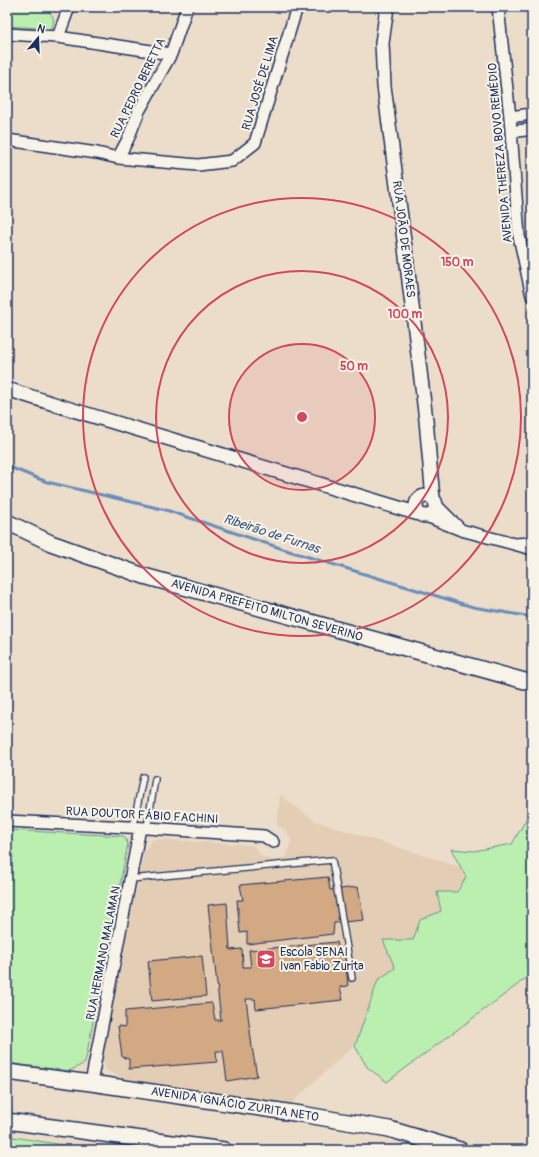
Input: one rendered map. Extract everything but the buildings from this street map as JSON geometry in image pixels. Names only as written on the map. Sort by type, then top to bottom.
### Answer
[{"type":"main road","name":"AVENIDA PREFEITO MILTON SEVERINO","points":[[7,522],[51,544],[144,576],[532,683]]},
{"type":"main road","name":"AVENIDA IGNÁCIO ZURITA NETO","points":[[7,1072],[301,1114],[389,1129],[460,1150]]},
{"type":"main road","points":[[7,1121],[224,1150]]},
{"type":"main road","points":[[426,1150],[441,1145]]},
{"type":"street","points":[[58,37],[69,7]]},
{"type":"street","name":"RUA PEDRO BERETTA","points":[[118,158],[128,139],[139,111],[171,54],[187,7]]},
{"type":"street","name":"RUA JOSÉ DE LIMA","points":[[7,140],[97,153],[118,158],[198,164],[232,161],[255,143],[297,7]]},
{"type":"street","name":"RUA JOÃO DE MORAES","points":[[387,7],[382,43],[384,86],[431,470],[427,500]]},
{"type":"street","name":"AVENIDA THEREZA BOVO REMÉDIO","points":[[498,7],[510,117],[519,236],[532,296]]},
{"type":"street","points":[[7,34],[58,37],[171,54]]},
{"type":"street","points":[[510,117],[532,114]]},
{"type":"street","points":[[511,132],[532,129]]},
{"type":"street","points":[[7,388],[70,409],[423,515],[461,530],[532,549]]},
{"type":"street","points":[[383,504],[427,500],[461,530]]},
{"type":"street","points":[[427,500],[435,511],[430,516],[423,515],[415,508],[415,505],[427,500]]},
{"type":"street","points":[[514,544],[532,543]]},
{"type":"street","name":"RUA DOUTOR FÁBIO FACHINI","points":[[7,821],[264,836],[273,842]]},
{"type":"street","name":"RUA HERMANO MALAMAN","points":[[91,1083],[140,828]]},
{"type":"lane","points":[[140,828],[143,777]]},
{"type":"lane","points":[[140,828],[155,779]]},
{"type":"lane","points":[[130,880],[332,860],[352,978]]},
{"type":"shaded area","name":"Escola SENAI Ivan Fabio Zurita","points":[[280,795],[315,821],[470,870],[351,1048],[288,1106],[125,1080],[106,1070],[102,1056],[144,852],[153,839],[253,845],[261,856],[275,861],[287,856],[291,840],[286,830],[277,826]]},
{"type":"green space","points":[[7,7],[30,7],[46,10],[51,14],[54,20],[52,29],[7,26]]},
{"type":"green space","points":[[532,809],[532,973],[387,1082],[367,1067],[355,1046],[378,980],[395,968],[383,940],[413,940],[420,920],[441,911],[437,892],[457,892],[466,877],[451,849],[474,851],[512,844]]},
{"type":"green space","points":[[7,830],[124,836],[128,844],[85,1063],[69,1071],[7,1063]]},
{"type":"green space","points":[[7,1136],[63,1145],[61,1150],[7,1150]]},
{"type":"waterway","name":"Ribeirão de Furnas","points":[[7,466],[47,482],[166,510],[289,551],[473,607],[532,617]]},
{"type":"place","name":"Escola SENAI Ivan Fabio Zurita","points":[[266,959]]}]
